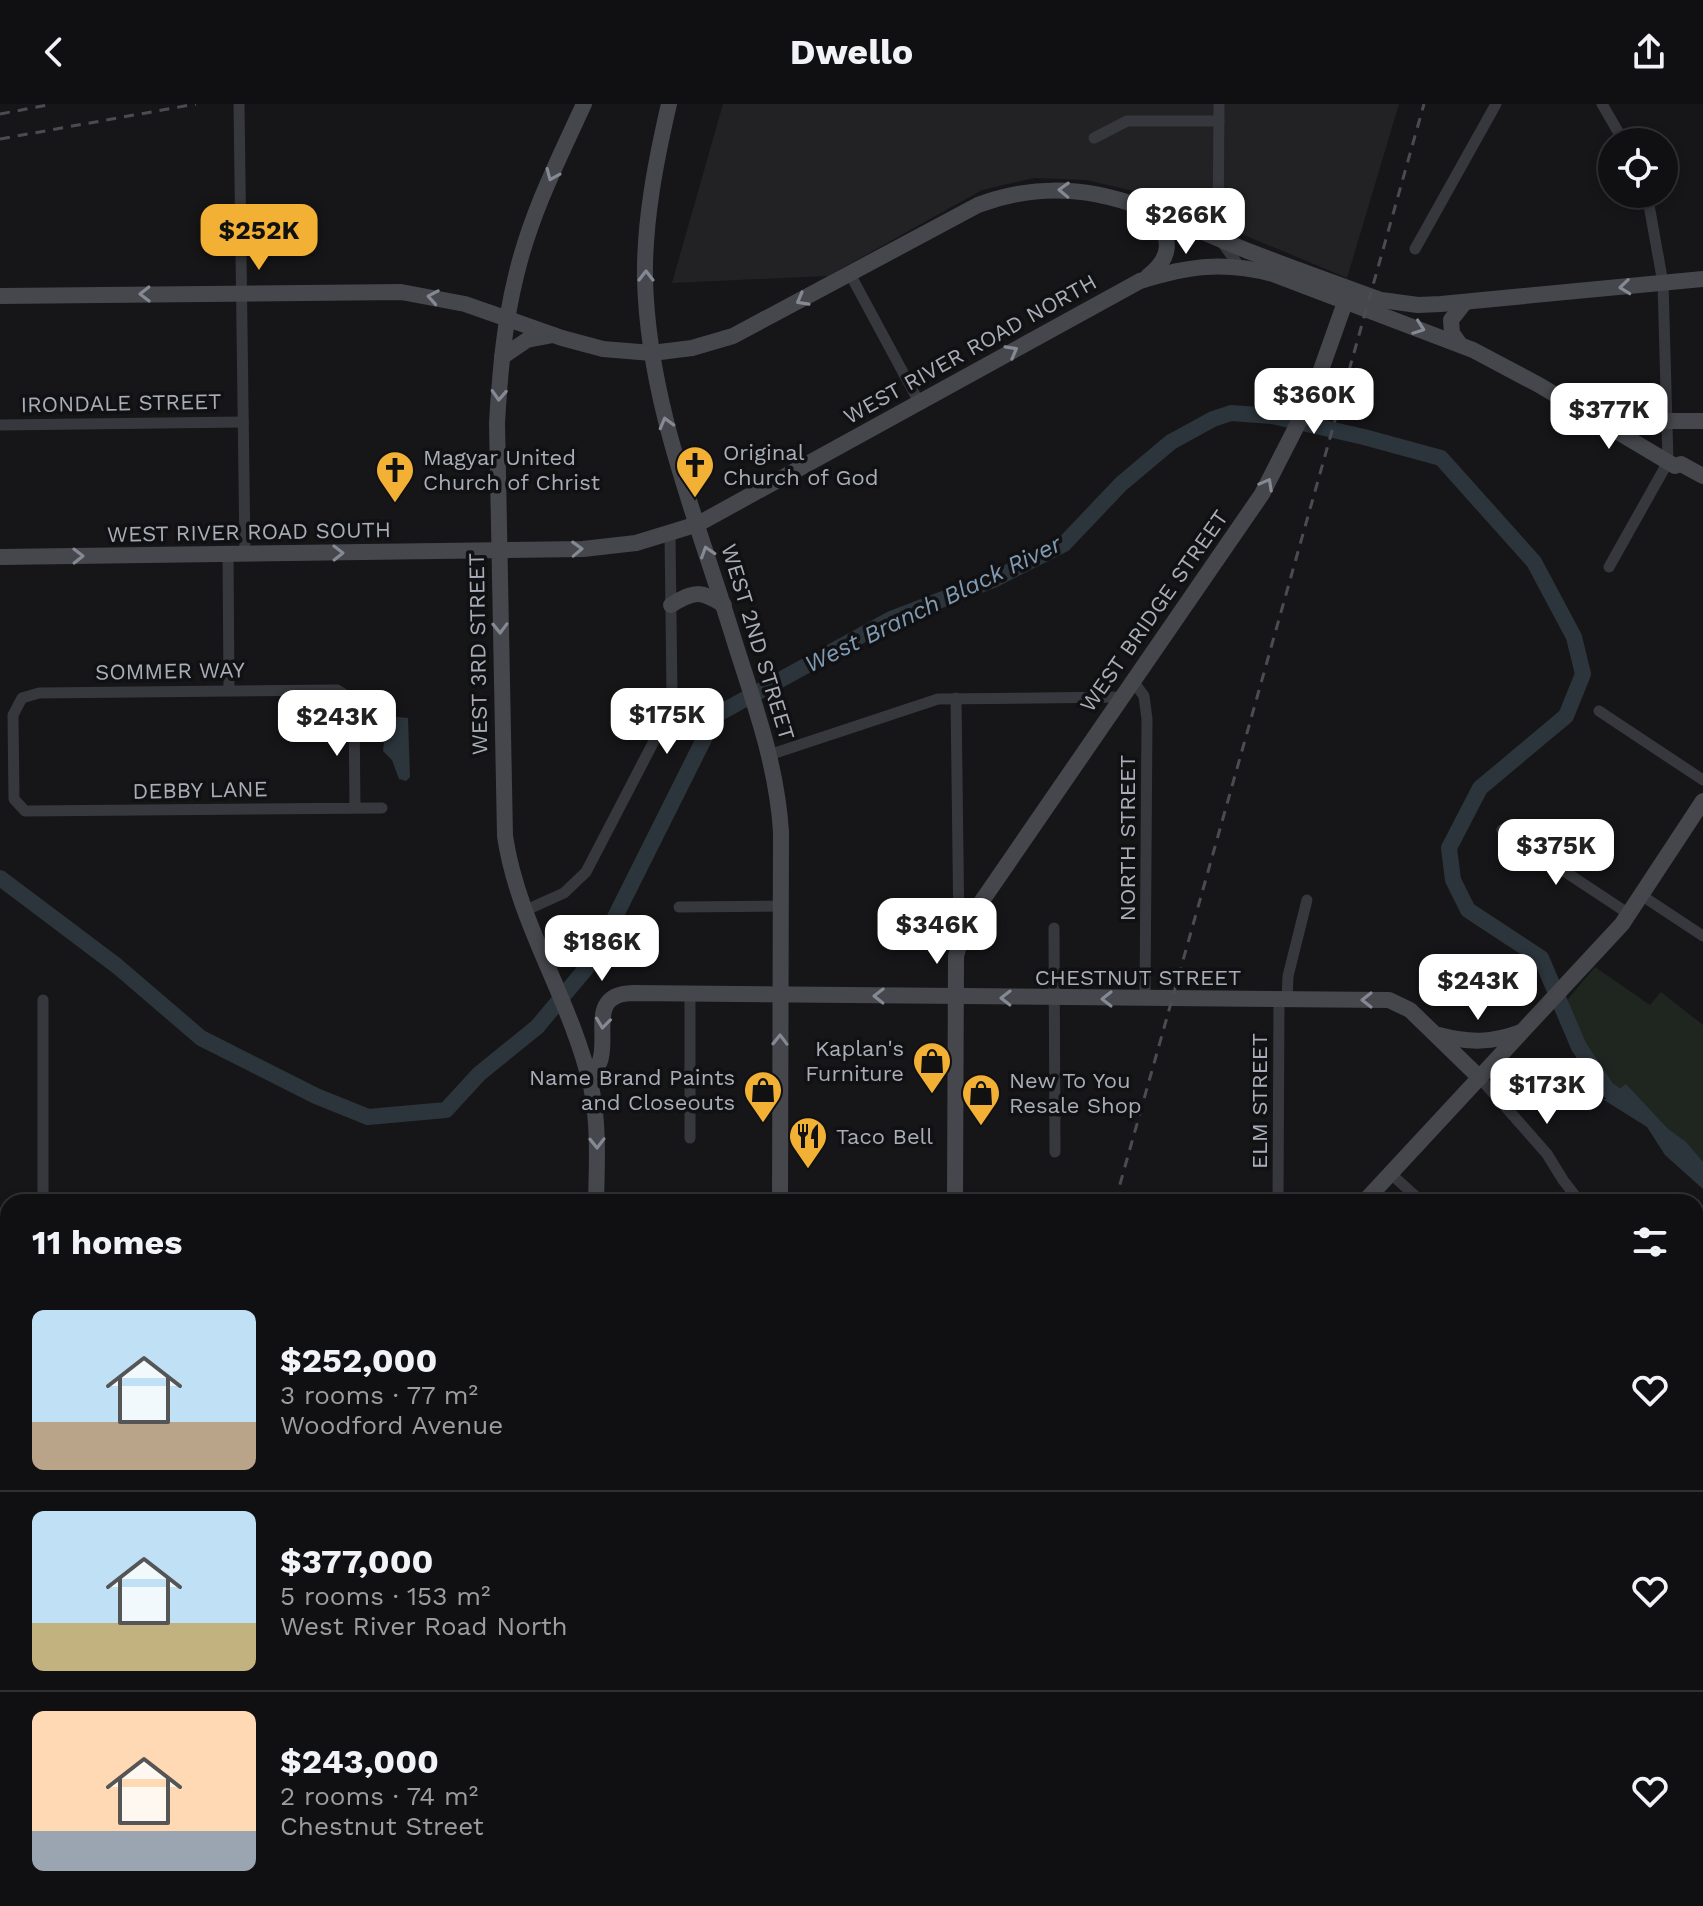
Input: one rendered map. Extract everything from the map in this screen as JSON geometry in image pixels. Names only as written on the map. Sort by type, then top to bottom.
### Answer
[{"type":"main road","name":"WEST 3RD STREET","points":[[584,104],[531,225],[516,276],[502,357],[497,423],[503,814],[508,855],[524,911],[588,1077],[596,1129],[596,1194]]},
{"type":"main road","name":"WEST 2ND STREET","points":[[669,104],[655,171],[648,227],[645,278],[652,353],[664,416],[776,780],[780,817],[781,906],[780,1194]]},
{"type":"main road","points":[[0,296],[401,292],[465,304],[603,349],[652,353],[692,348],[733,336],[959,214],[1012,194],[1047,189],[1082,190],[1116,198],[1218,237],[1348,295],[1399,304],[1465,302],[1703,279]]},
{"type":"main road","points":[[1140,281],[1162,263],[1166,251],[1166,234],[1155,212]]},
{"type":"main road","name":"WEST RIVER ROAD NORTH","points":[[499,550],[610,547],[670,534],[698,524],[1140,281],[1190,267],[1240,267],[1348,295],[1459,343],[1498,362],[1671,464],[1676,471],[1703,489]]},
{"type":"main road","name":"WEST BRIDGE STREET","points":[[959,940],[970,915],[1250,511],[1311,398],[1348,295]]},
{"type":"main road","points":[[1459,343],[1452,333],[1451,320],[1465,302]]},
{"type":"main road","points":[[502,357],[527,340],[555,335]]},
{"type":"main road","points":[[1571,405],[1625,418],[1703,421]]},
{"type":"main road","name":"WEST RIVER ROAD NORTH","points":[[1671,464],[1681,464],[1703,476]]},
{"type":"main road","name":"WEST RIVER ROAD SOUTH","points":[[0,557],[499,550]]},
{"type":"main road","points":[[671,605],[687,595],[699,593],[724,605]]},
{"type":"main road","points":[[1372,1194],[1546,1009],[1629,914],[1700,811]]},
{"type":"main road","points":[[955,1194],[956,956],[959,940]]},
{"type":"main road","name":"CHESTNUT STREET","points":[[588,1077],[601,1059],[602,1017],[612,1000],[627,993],[1389,1000],[1410,1010],[1480,1078]]},
{"type":"main road","points":[[1433,1033],[1477,1042],[1502,1039],[1524,1031]]},
{"type":"street","points":[[229,690],[243,422],[239,104]]},
{"type":"street","points":[[1219,104],[1218,237],[1240,267]]},
{"type":"street","points":[[1415,249],[1496,104]]},
{"type":"street","points":[[1602,104],[1616,128]]},
{"type":"street","points":[[1094,138],[1127,121],[1219,121]]},
{"type":"street","points":[[1609,567],[1671,464],[1666,421],[1663,283],[1650,208]]},
{"type":"street","points":[[850,274],[919,402]]},
{"type":"street","name":"IRONDALE STREET","points":[[0,425],[243,422]]},
{"type":"street","points":[[524,911],[564,893],[586,872],[667,716],[672,696],[670,534]]},
{"type":"street","name":"NORTH STREET","points":[[1133,681],[1144,696],[1147,719],[1145,999]]},
{"type":"street","name":"SOMMER WAY","points":[[19,808],[14,799],[13,715],[22,698],[39,693],[334,689],[350,698],[354,709],[355,808]]},
{"type":"street","points":[[769,755],[933,700],[1122,697]]},
{"type":"street","points":[[956,698],[959,940]]},
{"type":"street","points":[[1599,711],[1703,780]]},
{"type":"street","name":"DEBBY LANE","points":[[19,808],[32,813],[382,808]]},
{"type":"street","points":[[1502,830],[1629,914]]},
{"type":"street","points":[[1641,895],[1703,936]]},
{"type":"street","name":"ELM STREET","points":[[1278,1194],[1283,1000],[1307,900]]},
{"type":"street","points":[[679,907],[781,906]]},
{"type":"street","points":[[1054,928],[1055,1152]]},
{"type":"street","points":[[690,994],[690,1138]]},
{"type":"street","points":[[43,1000],[43,1194]]},
{"type":"street","points":[[1480,1078],[1539,1144],[1574,1194]]},
{"type":"street","points":[[1391,1174],[1413,1194]]},
{"type":"shaded area","points":[[723,104],[1399,104],[1347,278],[1146,194],[1086,180],[1034,178],[982,190],[828,276],[672,283]]},
{"type":"shaded area","points":[[387,716],[408,718],[410,777],[406,781],[399,779],[392,760],[383,751]]},
{"type":"shaded area","points":[[1595,967],[1650,1005],[1661,992],[1703,1025],[1703,1173],[1636,1110],[1607,1089],[1579,1047],[1562,1006]]},
{"type":"shaded area","points":[[1626,1084],[1703,1162],[1703,1189],[1665,1155],[1647,1127],[1604,1100]]},
{"type":"waterway","name":"West Branch Black River","points":[[0,878],[117,966],[201,1038],[316,1096],[368,1117],[446,1110],[479,1074],[537,1027],[594,959],[716,715],[891,619],[993,580],[1064,544],[1121,484],[1171,442],[1213,419],[1231,413],[1272,416],[1441,458],[1534,562],[1574,637],[1583,674],[1566,716],[1480,788],[1449,848],[1453,880],[1468,910],[1541,958],[1579,1047],[1607,1089],[1631,1106]]},
{"type":"railway","points":[[0,114],[53,104]]},
{"type":"railway","points":[[0,139],[196,104]]},
{"type":"railway","points":[[1117,1194],[1424,104]]},
{"type":"place","name":"Original Church of God","points":[[695,499]]},
{"type":"place","name":"Magyar United Church of Christ","points":[[395,504]]},
{"type":"place","name":"Kaplan's Furniture","points":[[932,1095]]},
{"type":"place","name":"Name Brand Paints and Closeouts","points":[[763,1124]]},
{"type":"place","name":"New To You Resale Shop","points":[[981,1127]]},
{"type":"place","name":"Taco Bell","points":[[808,1170]]}]
